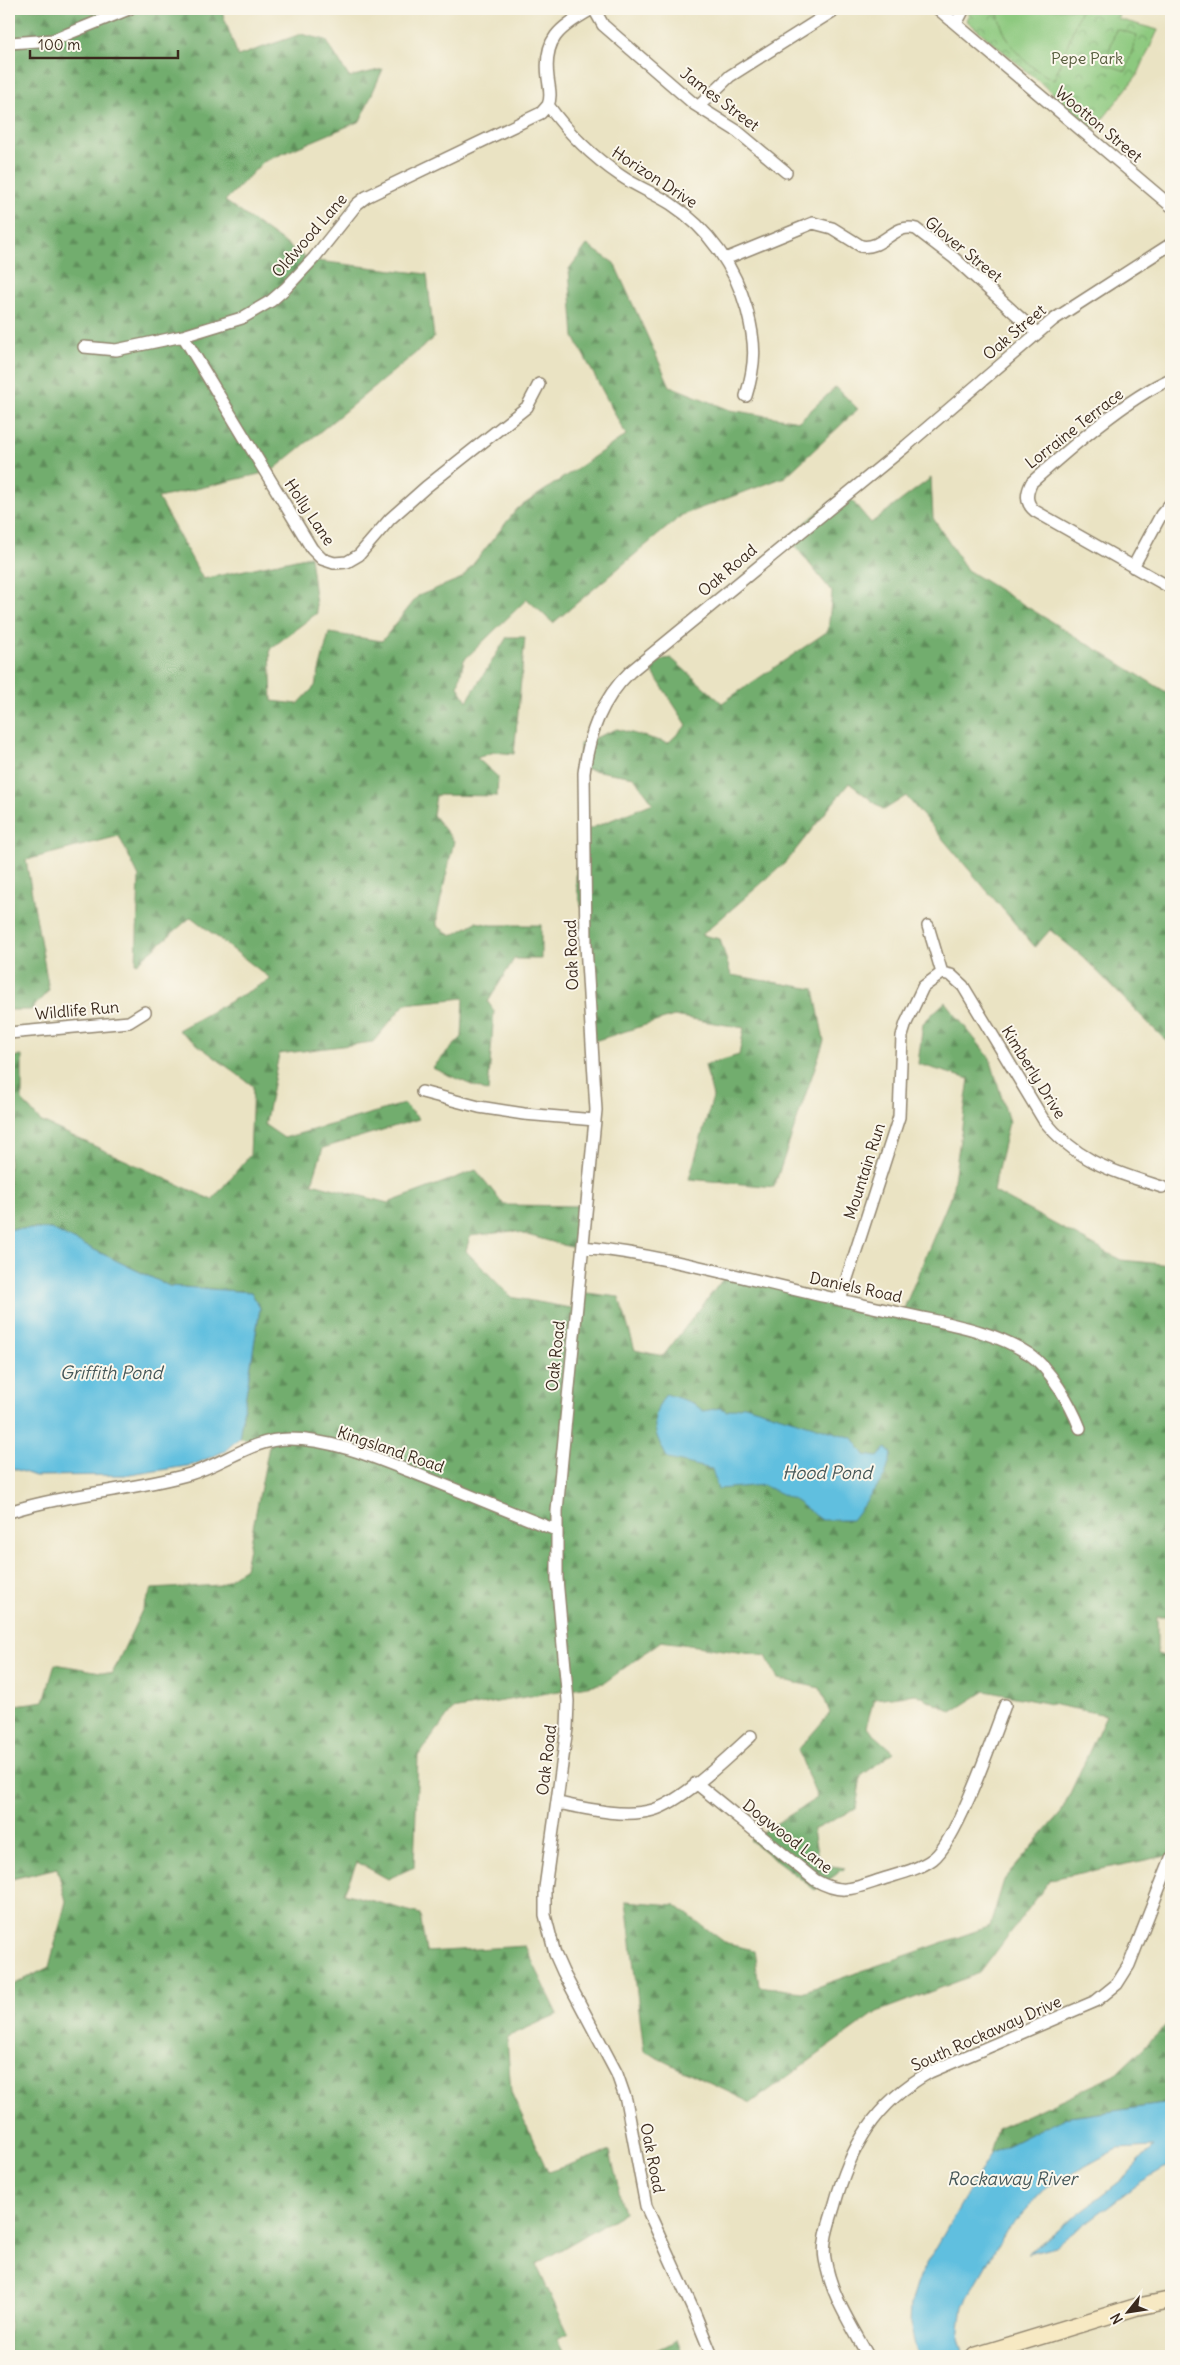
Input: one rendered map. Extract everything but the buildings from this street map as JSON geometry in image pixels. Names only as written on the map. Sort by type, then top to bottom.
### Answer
[{"type":"main road","points":[[975,2356],[1136,2308],[1171,2300]]},
{"type":"street","points":[[9,43],[53,40],[128,9]]},
{"type":"street","points":[[548,105],[550,92],[547,56],[550,43],[553,37],[571,22],[593,9]]},
{"type":"street","name":"James Street","points":[[593,9],[603,25],[699,106],[737,131],[786,172]]},
{"type":"street","points":[[699,106],[730,76],[836,9]]},
{"type":"street","name":"Wootton Street","points":[[938,9],[1171,206]]},
{"type":"street","points":[[956,24],[964,9]]},
{"type":"street","name":"Horizon Drive","points":[[548,105],[570,132],[596,158],[643,190],[672,204],[702,230],[725,259],[743,298],[754,344],[754,370],[746,396]]},
{"type":"street","name":"Oldwood Lane","points":[[84,347],[116,350],[184,336],[242,318],[271,301],[308,264],[357,204],[366,197],[541,112],[548,105]]},
{"type":"street","name":"Glover Street","points":[[725,259],[806,224],[826,226],[861,246],[868,247],[880,244],[897,230],[910,227],[916,229],[954,258],[1037,333]]},
{"type":"street","name":"Oak Street","points":[[889,460],[1037,333],[1074,306],[1171,244]]},
{"type":"street","name":"Holly Lane","points":[[184,336],[312,549],[322,559],[334,563],[348,562],[364,551],[390,519],[426,487],[527,407],[539,384]]},
{"type":"street","name":"Lorraine Terrace","points":[[1171,379],[1103,423],[1032,482],[1027,494],[1030,507],[1035,511],[1171,588]]},
{"type":"street","name":"Oak Road","points":[[712,2356],[646,2206],[626,2100],[617,2074],[563,1972],[547,1928],[544,1888],[565,1755],[568,1701],[558,1596],[556,1530],[560,1464],[595,1120],[596,1085],[586,945],[584,774],[587,753],[598,715],[608,697],[630,672],[889,460]]},
{"type":"street","points":[[1133,567],[1161,516],[1171,503]]},
{"type":"street","points":[[928,926],[942,973]]},
{"type":"street","name":"Mountain Run","points":[[840,1300],[899,1117],[902,1036],[906,1023],[924,987],[938,973],[942,973]]},
{"type":"street","name":"Kimberly Drive","points":[[942,973],[951,975],[963,986],[1043,1119],[1055,1135],[1081,1157],[1093,1163],[1162,1187]]},
{"type":"street","name":"Wildlife Run","points":[[9,1033],[129,1022],[145,1012]]},
{"type":"street","points":[[422,1092],[479,1107],[524,1114],[595,1120]]},
{"type":"street","name":"Daniels Road","points":[[583,1247],[609,1250],[742,1276],[978,1331],[1028,1353],[1038,1361],[1063,1393],[1080,1428]]},
{"type":"street","name":"Kingsland Road","points":[[9,1512],[77,1495],[172,1478],[211,1466],[263,1442],[289,1439],[309,1441],[360,1453],[556,1530]]},
{"type":"street","name":"Dogwood Lane","points":[[696,1783],[815,1880],[833,1888],[853,1889],[923,1865],[944,1849],[985,1758],[1005,1705]]},
{"type":"street","points":[[558,1802],[599,1810],[646,1812],[665,1805],[696,1783],[751,1736]]},
{"type":"street","name":"South Rockaway Drive","points":[[868,2356],[830,2284],[824,2257],[828,2227],[843,2172],[858,2142],[875,2117],[896,2094],[913,2082],[930,2072],[1096,2001],[1112,1989],[1121,1980],[1129,1965],[1171,1858]]},
{"type":"green space","points":[[9,9],[221,9],[238,56],[301,34],[326,40],[349,77],[383,69],[360,121],[263,162],[225,201],[309,260],[427,274],[434,338],[272,471],[158,498],[203,579],[310,556],[317,613],[270,649],[272,701],[298,704],[315,686],[329,633],[382,641],[418,596],[462,578],[517,509],[626,435],[574,337],[569,269],[587,245],[614,263],[670,386],[730,410],[799,421],[836,387],[858,409],[785,477],[682,515],[553,623],[527,599],[464,660],[458,686],[467,701],[507,637],[525,637],[514,754],[494,752],[477,758],[498,777],[497,796],[436,795],[433,815],[454,841],[437,916],[437,926],[452,936],[476,922],[491,925],[541,925],[541,959],[514,959],[488,1002],[494,1011],[488,1092],[432,1068],[462,1037],[464,998],[405,1004],[373,1042],[279,1054],[265,1125],[284,1138],[404,1104],[419,1119],[323,1148],[312,1183],[388,1203],[476,1170],[504,1205],[586,1206],[581,1250],[513,1231],[470,1236],[466,1251],[511,1297],[576,1309],[578,1292],[619,1297],[635,1350],[663,1356],[726,1275],[902,1313],[952,1193],[969,1079],[918,1064],[923,1023],[945,1002],[990,1058],[1009,1122],[993,1191],[1121,1260],[1171,1265],[1171,1617],[1157,1617],[1157,1654],[1171,1658],[1171,1855],[1051,1879],[980,1973],[877,2012],[751,2103],[644,2051],[626,1901],[675,1905],[727,1944],[754,1950],[759,1986],[802,1992],[990,1926],[1004,1880],[1061,1813],[1106,1715],[985,1691],[952,1712],[916,1694],[874,1699],[866,1727],[894,1752],[861,1776],[856,1809],[813,1830],[819,1864],[845,1868],[815,1890],[750,1840],[817,1798],[798,1750],[830,1713],[820,1688],[778,1679],[766,1656],[661,1641],[604,1683],[452,1710],[418,1756],[414,1867],[388,1879],[357,1862],[344,1893],[420,1914],[426,1952],[525,1946],[558,2014],[507,2037],[511,2092],[548,2172],[610,2151],[624,2213],[536,2264],[568,2333],[557,2339],[566,2356],[9,2356],[9,1987],[49,1967],[66,1901],[57,1868],[12,1879],[9,1883],[9,1706],[44,1701],[55,1664],[112,1674],[152,1589],[220,1585],[245,1568],[270,1441],[239,1438],[260,1308],[251,1292],[169,1286],[51,1229],[9,1229],[9,1057],[22,1056],[22,1100],[40,1121],[212,1200],[250,1155],[253,1086],[178,1030],[271,979],[191,917],[136,964],[139,877],[119,836],[26,860],[49,990],[31,1010],[9,1010]]},
{"type":"green space","name":"Pepe Park","points":[[971,9],[1120,9],[1118,19],[1158,30],[1138,74],[1095,129],[966,20]]},
{"type":"green space","points":[[997,9],[1081,9],[1054,80],[1033,67],[1016,51],[1004,32]]},
{"type":"green space","points":[[1116,29],[1137,35],[1126,71],[1105,64]]},
{"type":"green space","points":[[931,478],[933,518],[967,570],[1171,695],[1171,1046],[1082,956],[1050,930],[1035,947],[906,796],[884,810],[849,783],[786,862],[702,935],[720,939],[731,975],[814,989],[824,1041],[774,1187],[689,1179],[713,1097],[705,1065],[739,1055],[744,1028],[674,1016],[591,1042],[588,934],[576,884],[577,834],[653,803],[634,777],[580,768],[580,744],[617,729],[668,743],[687,725],[646,662],[671,658],[722,703],[828,631],[832,592],[788,537],[844,491],[871,523]]},
{"type":"green space","points":[[1168,2024],[1171,2024],[1171,2103],[1063,2118],[990,2154],[997,2129],[1115,2075]]},
{"type":"green space","points":[[677,2340],[683,2356],[644,2356]]},
{"type":"water","name":"Griffith Pond","points":[[9,1229],[51,1229],[169,1286],[251,1292],[260,1308],[239,1438],[225,1451],[193,1465],[130,1475],[35,1476],[9,1467]]},
{"type":"water","name":"Hood Pond","points":[[666,1394],[693,1403],[703,1411],[720,1408],[727,1411],[745,1405],[853,1438],[865,1455],[878,1457],[886,1448],[892,1453],[885,1476],[852,1520],[822,1520],[796,1501],[763,1485],[718,1489],[712,1469],[668,1459],[659,1442],[655,1426],[657,1411]]},
{"type":"water","name":"Rockaway River","points":[[1171,2103],[1171,2164],[1139,2183],[1055,2246],[1028,2253],[1124,2178],[1153,2147],[1117,2149],[1047,2187],[1007,2229],[963,2306],[959,2337],[964,2356],[920,2356],[916,2350],[910,2324],[911,2303],[919,2277],[990,2154],[1063,2118]]}]
